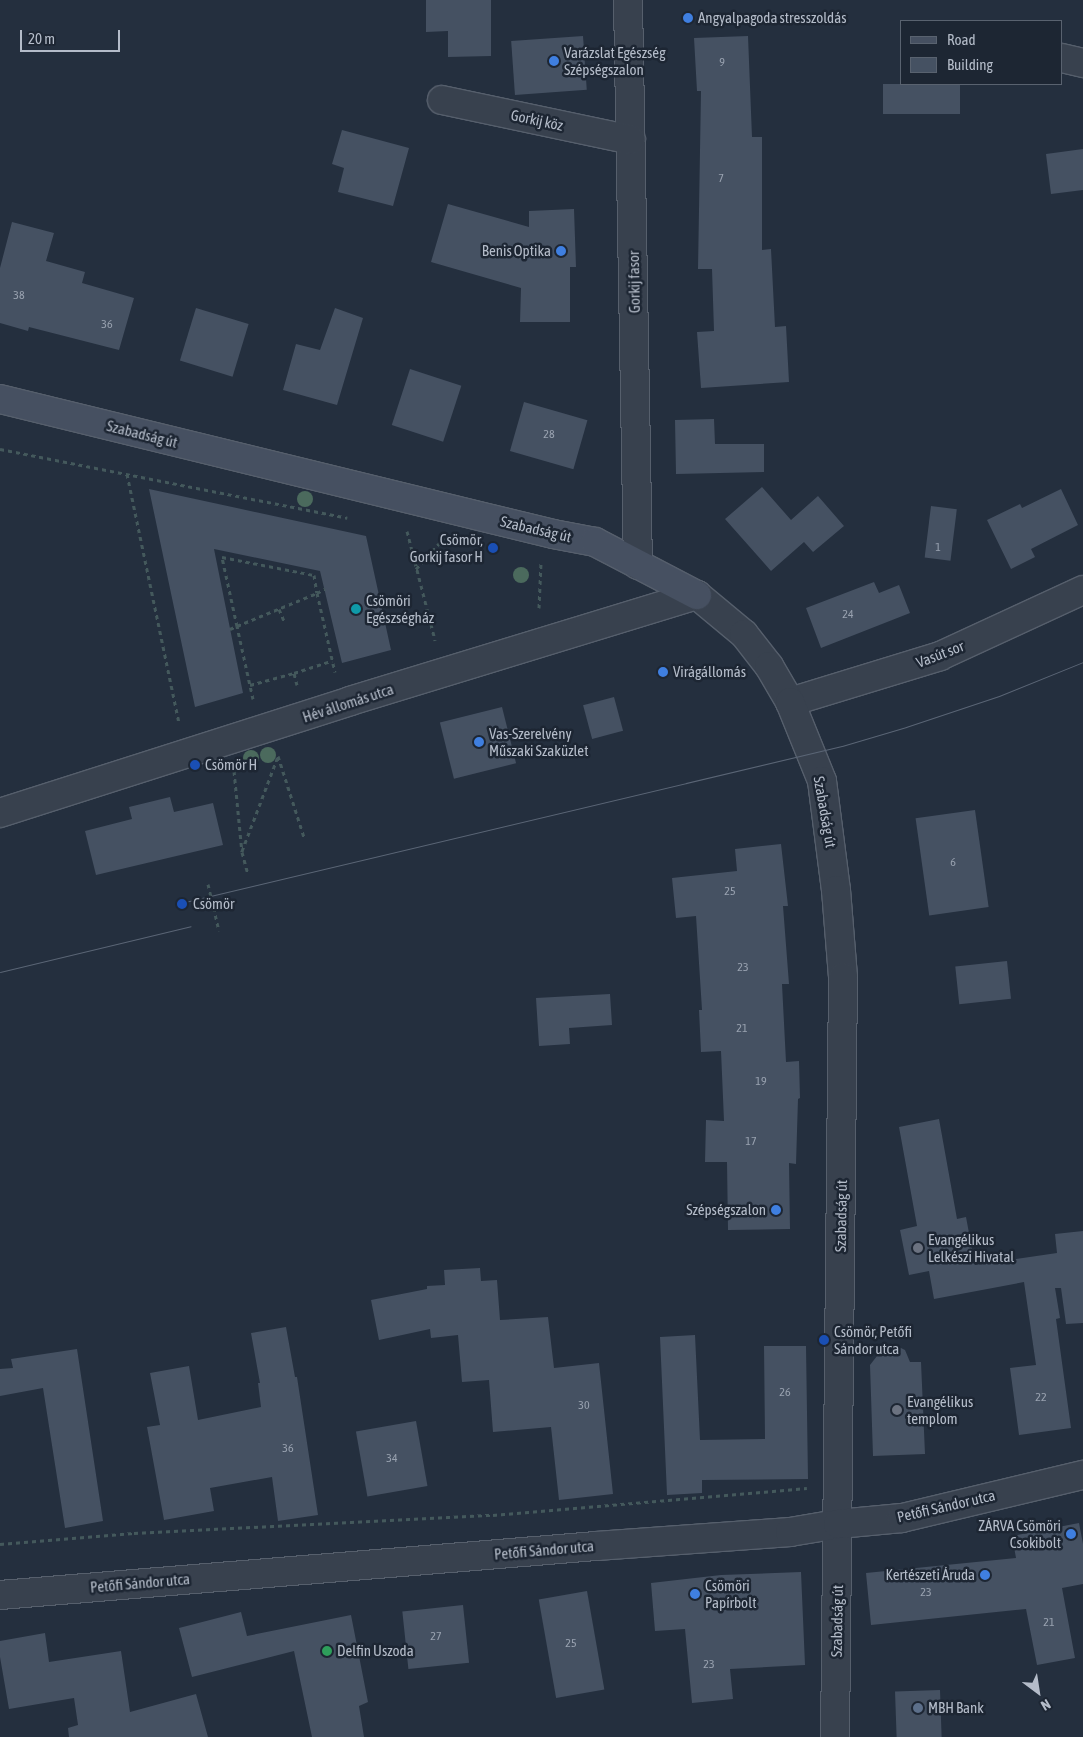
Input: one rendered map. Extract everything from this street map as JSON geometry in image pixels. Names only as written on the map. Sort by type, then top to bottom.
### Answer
[{"type":"street","name":"Gorkij fasor","points":[[628,0],[632,140],[638,565]]},
{"type":"street","points":[[1063,58],[1083,63]]},
{"type":"street","name":"Gorkij köz","points":[[442,100],[632,140]]},
{"type":"street","name":"Szabadság út","points":[[0,399],[534,530],[595,542],[697,595],[744,634],[769,666],[790,702],[822,781],[836,890],[843,977],[835,1737]]},
{"type":"street","name":"Vasút sor","points":[[790,702],[940,656],[1083,590]]},
{"type":"street","name":"Hév állomás utca","points":[[0,813],[186,755],[359,698],[697,595]]},
{"type":"street","name":"Petőfi Sándor utca","points":[[0,1595],[790,1532],[838,1524],[902,1518],[1083,1475]]},
{"type":"path","points":[[0,449],[349,519]]},
{"type":"path","points":[[127,474],[186,755]]},
{"type":"path","points":[[397,528],[407,530],[435,640]]},
{"type":"path","points":[[416,569],[444,538]]},
{"type":"path","points":[[253,699],[222,557],[314,575],[334,672]]},
{"type":"path","points":[[539,608],[542,559]]},
{"type":"path","points":[[230,629],[325,590]]},
{"type":"path","points":[[279,609],[285,623]]},
{"type":"path","points":[[250,685],[332,661]]},
{"type":"path","points":[[294,673],[297,685]]},
{"type":"path","points":[[242,852],[278,755],[284,748]]},
{"type":"path","points":[[278,755],[304,837]]},
{"type":"path","points":[[234,766],[242,852],[248,874]]},
{"type":"path","points":[[208,884],[219,931]]},
{"type":"path","points":[[0,1544],[134,1533],[493,1515],[812,1488]]},
{"type":"building","points":[[426,0],[491,0],[491,56],[448,57],[448,31],[426,32]]},
{"type":"building","points":[[583,36],[587,90],[515,95],[511,41]]},
{"type":"building","points":[[748,36],[752,137],[762,137],[762,250],[771,249],[775,327],[786,326],[789,382],[701,388],[697,332],[714,331],[712,269],[698,269],[701,91],[697,91],[694,38]]},
{"type":"building","points":[[883,84],[960,85],[960,114],[883,114]]},
{"type":"building","points":[[342,130],[409,148],[393,206],[338,192],[344,168],[332,164]]},
{"type":"building","points":[[1083,149],[1083,190],[1051,194],[1046,154]]},
{"type":"building","points":[[448,204],[529,227],[529,211],[574,209],[576,267],[570,267],[570,322],[520,322],[521,288],[431,262]]},
{"type":"building","points":[[12,222],[54,233],[46,261],[85,272],[82,283],[134,298],[119,350],[29,327],[28,331],[0,323],[0,268]]},
{"type":"building","points":[[196,308],[249,324],[233,377],[180,361]]},
{"type":"building","points":[[335,308],[363,318],[337,405],[283,390],[296,344],[320,350]]},
{"type":"building","points":[[410,369],[461,386],[443,442],[392,425]]},
{"type":"building","points":[[524,402],[587,420],[573,469],[510,451]]},
{"type":"building","points":[[714,419],[715,444],[764,444],[764,472],[676,474],[675,420]]},
{"type":"building","points":[[762,487],[791,520],[818,496],[844,526],[813,552],[804,542],[771,571],[725,519]]},
{"type":"building","name":"Csömöri Egészségház","points":[[149,489],[366,536],[391,650],[342,663],[320,571],[214,549],[243,693],[195,707]]},
{"type":"building","points":[[1061,489],[1078,525],[1031,549],[1035,557],[1011,569],[987,520],[1020,504],[1022,508]]},
{"type":"building","points":[[931,506],[957,509],[950,561],[925,558]]},
{"type":"building","points":[[874,582],[879,593],[899,585],[910,613],[821,648],[806,608]]},
{"type":"building","points":[[614,697],[623,731],[592,739],[583,705]]},
{"type":"building","points":[[502,707],[516,763],[454,779],[440,722]]},
{"type":"building","points":[[170,797],[174,812],[213,803],[223,845],[96,875],[85,831],[132,819],[129,807]]},
{"type":"building","points":[[975,810],[989,907],[929,915],[916,818]]},
{"type":"building","points":[[781,844],[788,906],[783,906],[789,984],[782,984],[786,1062],[799,1061],[800,1098],[798,1099],[796,1164],[789,1163],[790,1229],[728,1230],[727,1162],[705,1162],[706,1120],[724,1121],[721,1051],[701,1052],[699,1010],[702,1010],[696,916],[676,918],[672,878],[737,871],[735,849]]},
{"type":"building","points":[[1007,961],[1011,999],[959,1004],[955,966]]},
{"type":"building","points":[[610,994],[612,1025],[569,1028],[570,1044],[539,1046],[536,998]]},
{"type":"building","points":[[939,1119],[957,1219],[966,1217],[975,1265],[1057,1253],[1055,1234],[1083,1231],[1083,1323],[1066,1324],[1061,1288],[1055,1288],[1060,1318],[1056,1319],[1071,1428],[1019,1435],[1010,1368],[1036,1365],[1024,1282],[934,1299],[929,1271],[909,1275],[900,1230],[917,1226],[899,1127]]},
{"type":"building","points":[[480,1268],[481,1281],[497,1280],[500,1320],[548,1317],[554,1368],[599,1363],[613,1494],[559,1500],[551,1427],[493,1432],[489,1380],[462,1382],[458,1335],[431,1338],[430,1329],[379,1340],[371,1300],[427,1289],[427,1286],[445,1285],[444,1270]]},
{"type":"building","points":[[286,1327],[295,1377],[297,1377],[318,1515],[278,1521],[272,1477],[210,1488],[214,1511],[164,1520],[147,1427],[160,1425],[150,1373],[189,1366],[198,1420],[261,1407],[258,1383],[260,1383],[251,1333]]},
{"type":"building","points":[[695,1335],[700,1440],[765,1439],[764,1346],[806,1346],[808,1479],[702,1480],[702,1493],[667,1495],[660,1337]]},
{"type":"building","name":"Evangélikus templom","points":[[893,1344],[905,1350],[910,1362],[921,1362],[925,1454],[873,1456],[870,1365],[884,1347]]},
{"type":"building","points":[[77,1349],[103,1521],[65,1528],[43,1388],[0,1396],[0,1369],[13,1368],[11,1359]]},
{"type":"building","points":[[416,1421],[427,1486],[367,1497],[356,1432]]},
{"type":"building","points":[[1079,1523],[1083,1544],[1083,1584],[1062,1588],[1075,1658],[1037,1665],[1026,1609],[871,1625],[866,1573],[1016,1558],[1012,1536]]},
{"type":"building","points":[[801,1572],[805,1665],[730,1669],[733,1699],[692,1703],[685,1629],[655,1631],[651,1583],[721,1575]]},
{"type":"building","points":[[587,1591],[604,1689],[556,1698],[539,1600]]},
{"type":"building","points":[[463,1605],[469,1663],[408,1669],[402,1611]]},
{"type":"building","points":[[241,1612],[247,1636],[351,1615],[368,1702],[359,1706],[364,1737],[312,1737],[294,1651],[192,1677],[179,1628]]},
{"type":"building","points":[[45,1633],[49,1662],[121,1651],[130,1712],[196,1694],[208,1737],[69,1737],[68,1728],[78,1725],[74,1698],[9,1709],[0,1657],[0,1641]]},
{"type":"building","name":"MBH Bank","points":[[940,1690],[942,1737],[897,1737],[895,1692]]},
{"type":"tram line","points":[[185,902],[842,746],[999,696],[1083,662]]},
{"type":"tram line","points":[[0,972],[191,926]]},
{"type":"place","name":"Angyalpagoda stresszoldás","points":[[688,18]]},
{"type":"place","name":"Varázslat Egészség Szépségszalon","points":[[554,61]]},
{"type":"place","name":"Benis Optika","points":[[561,251]]},
{"type":"place","name":"Csömör, Gorkij fasor H","points":[[493,548]]},
{"type":"place","name":"Csömöri Egészségház","points":[[356,609]]},
{"type":"place","name":"Virágállomás","points":[[663,672]]},
{"type":"place","name":"Vas-Szerelvény Műszaki Szaküzlet","points":[[479,742]]},
{"type":"place","name":"Csömör H","points":[[195,765]]},
{"type":"place","name":"Csömör","points":[[182,904]]},
{"type":"place","name":"Szépségszalon","points":[[776,1210]]},
{"type":"place","name":"Evangélikus Lelkészi Hivatal","points":[[918,1248]]},
{"type":"place","name":"Csömör, Petőfi Sándor utca","points":[[824,1340]]},
{"type":"place","name":"Evangélikus templom","points":[[897,1410]]},
{"type":"place","name":"ZÁRVA Csömöri Csokibolt","points":[[1071,1534]]},
{"type":"place","name":"Kertészeti Áruda","points":[[985,1575]]},
{"type":"place","name":"Csömöri Papírbolt","points":[[695,1594]]},
{"type":"place","name":"Delfin Uszoda","points":[[327,1651]]},
{"type":"place","name":"MBH Bank","points":[[918,1708]]}]
